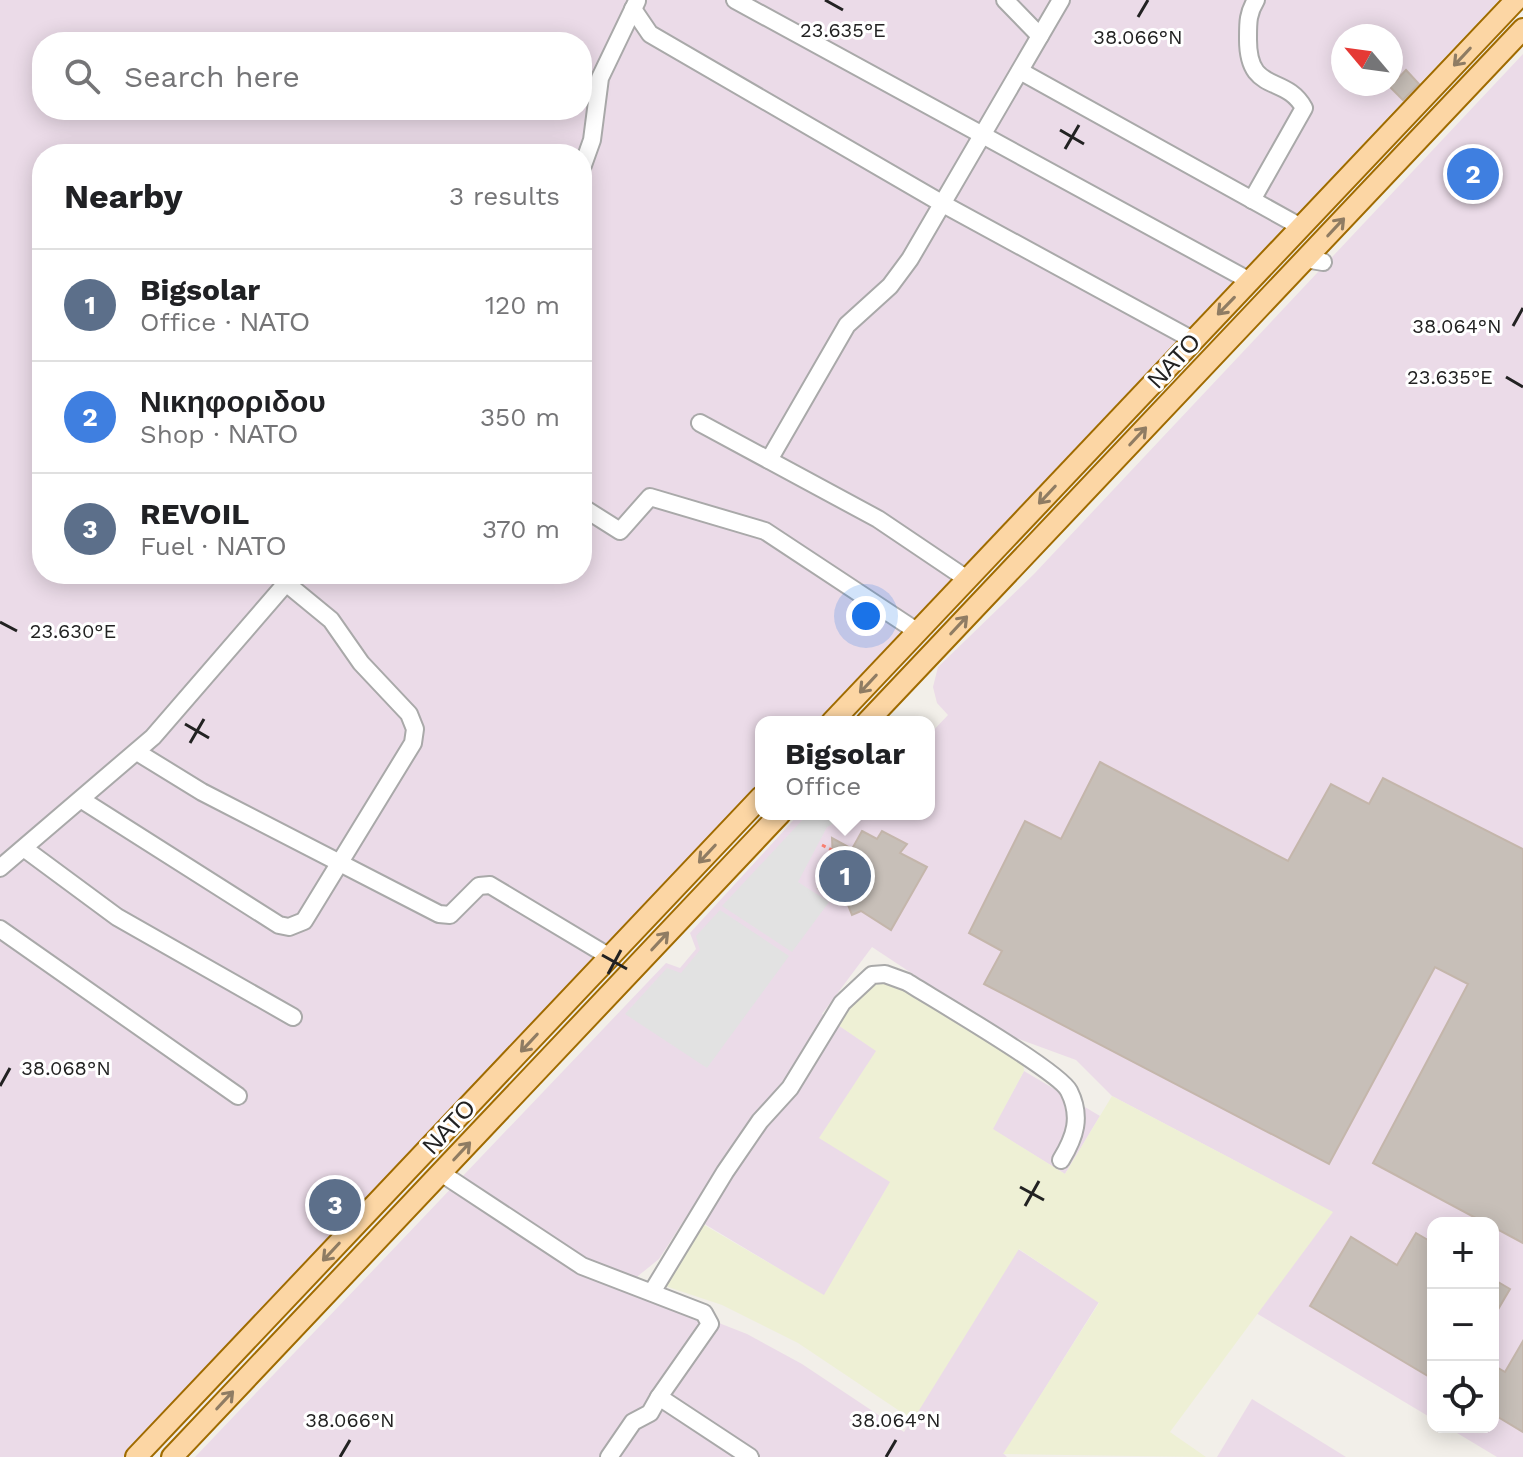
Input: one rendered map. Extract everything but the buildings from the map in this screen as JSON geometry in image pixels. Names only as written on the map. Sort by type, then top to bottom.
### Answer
[{"type":"main road","name":"ΝΑΤΟ","points":[[838,716],[1516,0]]},
{"type":"main road","name":"ΝΑΤΟ","points":[[873,716],[1314,261],[1523,29]]},
{"type":"main road","name":"ΝΑΤΟ","points":[[136,1457],[755,803]]},
{"type":"main road","name":"ΝΑΤΟ","points":[[172,1457],[774,820]]},
{"type":"street","points":[[735,0],[1250,281]]},
{"type":"street","points":[[1005,0],[1040,36]]},
{"type":"street","points":[[769,460],[847,325],[890,286],[943,204],[1061,0]]},
{"type":"street","points":[[1252,200],[1304,108],[1295,97],[1260,76],[1250,64],[1248,13],[1256,0]]},
{"type":"street","points":[[591,144],[600,78],[635,4]]},
{"type":"street","points":[[635,4],[650,34],[943,204],[1193,340]]},
{"type":"street","points":[[1020,71],[1301,227]]},
{"type":"street","points":[[700,423],[878,519],[967,579]]},
{"type":"street","points":[[592,513],[620,531],[650,497],[765,531],[918,632]]},
{"type":"street","points":[[0,868],[137,752],[285,584]]},
{"type":"street","points":[[82,800],[284,927],[304,921],[413,743],[415,729],[409,714],[361,663],[331,620],[296,584]]},
{"type":"street","points":[[137,752],[202,792],[439,914],[450,915],[479,886],[490,885],[610,957]]},
{"type":"street","points":[[25,849],[117,917],[293,1017]]},
{"type":"street","points":[[0,929],[238,1096]]},
{"type":"street","points":[[652,1292],[751,1133],[790,1088],[842,1003],[872,975],[885,974],[907,982],[1037,1064],[1069,1089],[1077,1113],[1075,1138],[1061,1160]]},
{"type":"street","points":[[441,1173],[582,1266],[704,1313],[710,1324],[650,1413],[633,1422],[609,1457]]},
{"type":"street","points":[[659,1397],[750,1457]]},
{"type":"path","points":[[822,845],[832,850]]},
{"type":"shaded area","points":[[0,0],[1499,0],[822,716],[755,716],[755,787],[123,1457],[0,1457]]},
{"type":"shaded area","points":[[1523,54],[1523,1457],[1497,1457],[1457,1433],[1499,1433],[1499,1217],[1427,1217],[1427,1415],[1256,1313],[1332,1212],[1112,1096],[1076,1060],[1002,1033],[872,947],[822,1014],[877,1051],[891,1181],[824,1296],[688,1214],[659,1259],[638,1276],[632,1289],[747,1334],[802,1364],[904,1432],[1018,1249],[1099,1302],[1004,1454],[1007,1457],[195,1457],[666,963],[680,968],[696,949],[690,933],[794,820],[935,820],[935,729],[948,715],[937,703],[933,687],[938,667],[1034,574]]},
{"type":"shaded area","points":[[802,820],[841,820],[827,827],[798,882],[829,902],[792,952],[722,906]]},
{"type":"shaded area","points":[[720,910],[789,956],[707,1068],[625,1014],[667,968],[681,973],[700,950],[696,936]]},
{"type":"shaded area","points":[[1024,1071],[1100,1116],[1065,1174],[992,1129]]},
{"type":"shaded area","points":[[1252,1399],[1346,1457],[1217,1457]]},
{"type":"green space","points":[[880,979],[899,982],[1023,1059],[1024,1071],[993,1129],[1065,1174],[1112,1096],[1333,1212],[1170,1432],[1206,1457],[1003,1454],[1099,1303],[1019,1249],[913,1420],[798,1343],[722,1305],[659,1284],[699,1222],[824,1295],[890,1182],[819,1138],[876,1051],[835,1023],[863,988]]},
{"type":"place","name":"Νικηφοριδου","points":[[1473,174]]},
{"type":"place","name":"Bigsolar","points":[[845,876]]},
{"type":"place","name":"REVOIL","points":[[335,1205]]}]
